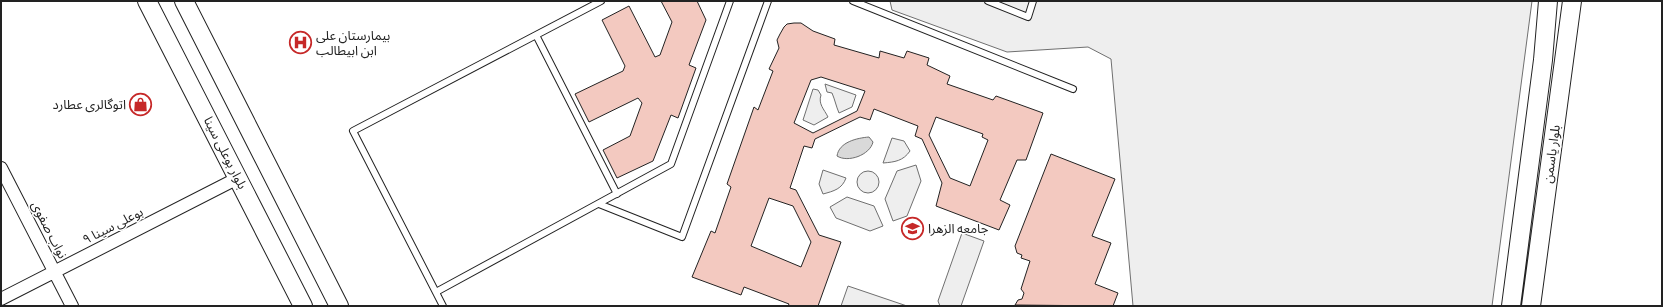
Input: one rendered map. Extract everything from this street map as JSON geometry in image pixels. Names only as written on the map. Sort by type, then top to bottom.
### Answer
[{"type":"main road","name":"بلوار بوعلی سینا","points":[[147,1],[303,306]]},
{"type":"main road","points":[[184,1],[339,306]]},
{"type":"main road","name":"بلوار یاسمن","points":[[1512,306],[1543,60],[1548,1]]},
{"type":"main road","name":"بلوار یاسمن","points":[[1532,306],[1572,1]]},
{"type":"street","name":"نواب صفوی","points":[[1,168],[72,306]]},
{"type":"street","name":"بوعلی سینا ۹","points":[[1,299],[238,178]]},
{"type":"lane","points":[[443,306],[352,131],[601,1]]},
{"type":"lane","points":[[436,292],[671,164],[730,1]]},
{"type":"lane","points":[[599,204],[682,237],[768,1]]},
{"type":"lane","points":[[853,1],[1073,89]]},
{"type":"lane","points":[[988,1],[1028,17],[1033,1]]},
{"type":"lane","points":[[536,35],[617,194]]},
{"type":"shaded area","points":[[890,1],[1532,1],[1492,306],[1133,306],[1111,59],[1088,47],[1007,52],[892,10]]},
{"type":"shaded area","points":[[825,84],[856,95],[852,107],[839,113],[832,93],[827,92]]},
{"type":"shaded area","points":[[813,89],[818,90],[821,95],[820,101],[828,117],[814,125],[803,120]]},
{"type":"shaded area","points":[[869,137],[873,142],[868,151],[863,154],[847,159],[837,156],[838,151],[845,144],[859,138]]},
{"type":"shaded area","points":[[892,138],[904,141],[910,151],[905,157],[883,163]]},
{"type":"shaded area","points":[[916,165],[921,181],[907,216],[893,221],[885,199],[897,171]]},
{"type":"shaded area","points":[[823,170],[846,178],[840,187],[834,191],[823,194],[819,184]]},
{"type":"shaded area","points":[[864,171],[872,171],[879,178],[879,186],[872,193],[864,193],[857,186],[857,178]]},
{"type":"shaded area","points":[[847,197],[874,206],[883,226],[870,231],[836,218],[830,207]]},
{"type":"shaded area","points":[[962,233],[984,241],[961,306],[940,306],[938,301]]},
{"type":"shaded area","points":[[848,286],[907,306],[841,306]]},
{"type":"building","points":[[661,1],[697,1],[706,20],[689,65],[696,68],[678,118],[671,115],[653,161],[617,178],[603,150],[630,136],[642,103],[638,98],[589,122],[575,94],[623,71],[625,66],[602,20],[629,6],[655,57],[660,55],[672,22]]},
{"type":"building","points":[[801,23],[813,31],[835,39],[834,45],[879,58],[880,51],[904,58],[907,51],[929,58],[927,65],[950,76],[947,84],[993,100],[996,96],[1043,113],[1026,160],[1017,160],[1000,200],[1010,205],[999,230],[936,206],[942,183],[922,139],[915,136],[918,126],[874,109],[870,120],[860,117],[815,139],[812,148],[804,146],[790,188],[796,190],[819,235],[841,242],[818,306],[788,306],[789,304],[744,287],[741,295],[692,277],[711,231],[715,233],[731,187],[727,184],[754,107],[758,110],[773,71],[769,69],[779,48],[777,40],[787,24]],"holes":[[[821,77],[865,91],[857,111],[813,133],[794,123],[811,80]],[[936,117],[983,134],[982,137],[988,140],[970,186],[950,178],[929,135]],[[769,198],[793,206],[811,242],[801,267],[751,246]]]},
{"type":"building","points":[[1051,154],[1115,179],[1092,236],[1111,243],[1095,284],[1118,293],[1113,306],[1015,305],[1018,300],[1022,299],[1024,293],[1021,289],[1030,261],[1021,258],[1022,255],[1017,253],[1015,246]]},
{"type":"place","name":"بیمارستان علی ابن ابیطالب","points":[[300,43]]},
{"type":"place","name":"اتوگالری عطارد","points":[[141,105]]},
{"type":"place","name":"جامعه الزهرا","points":[[913,229]]}]
